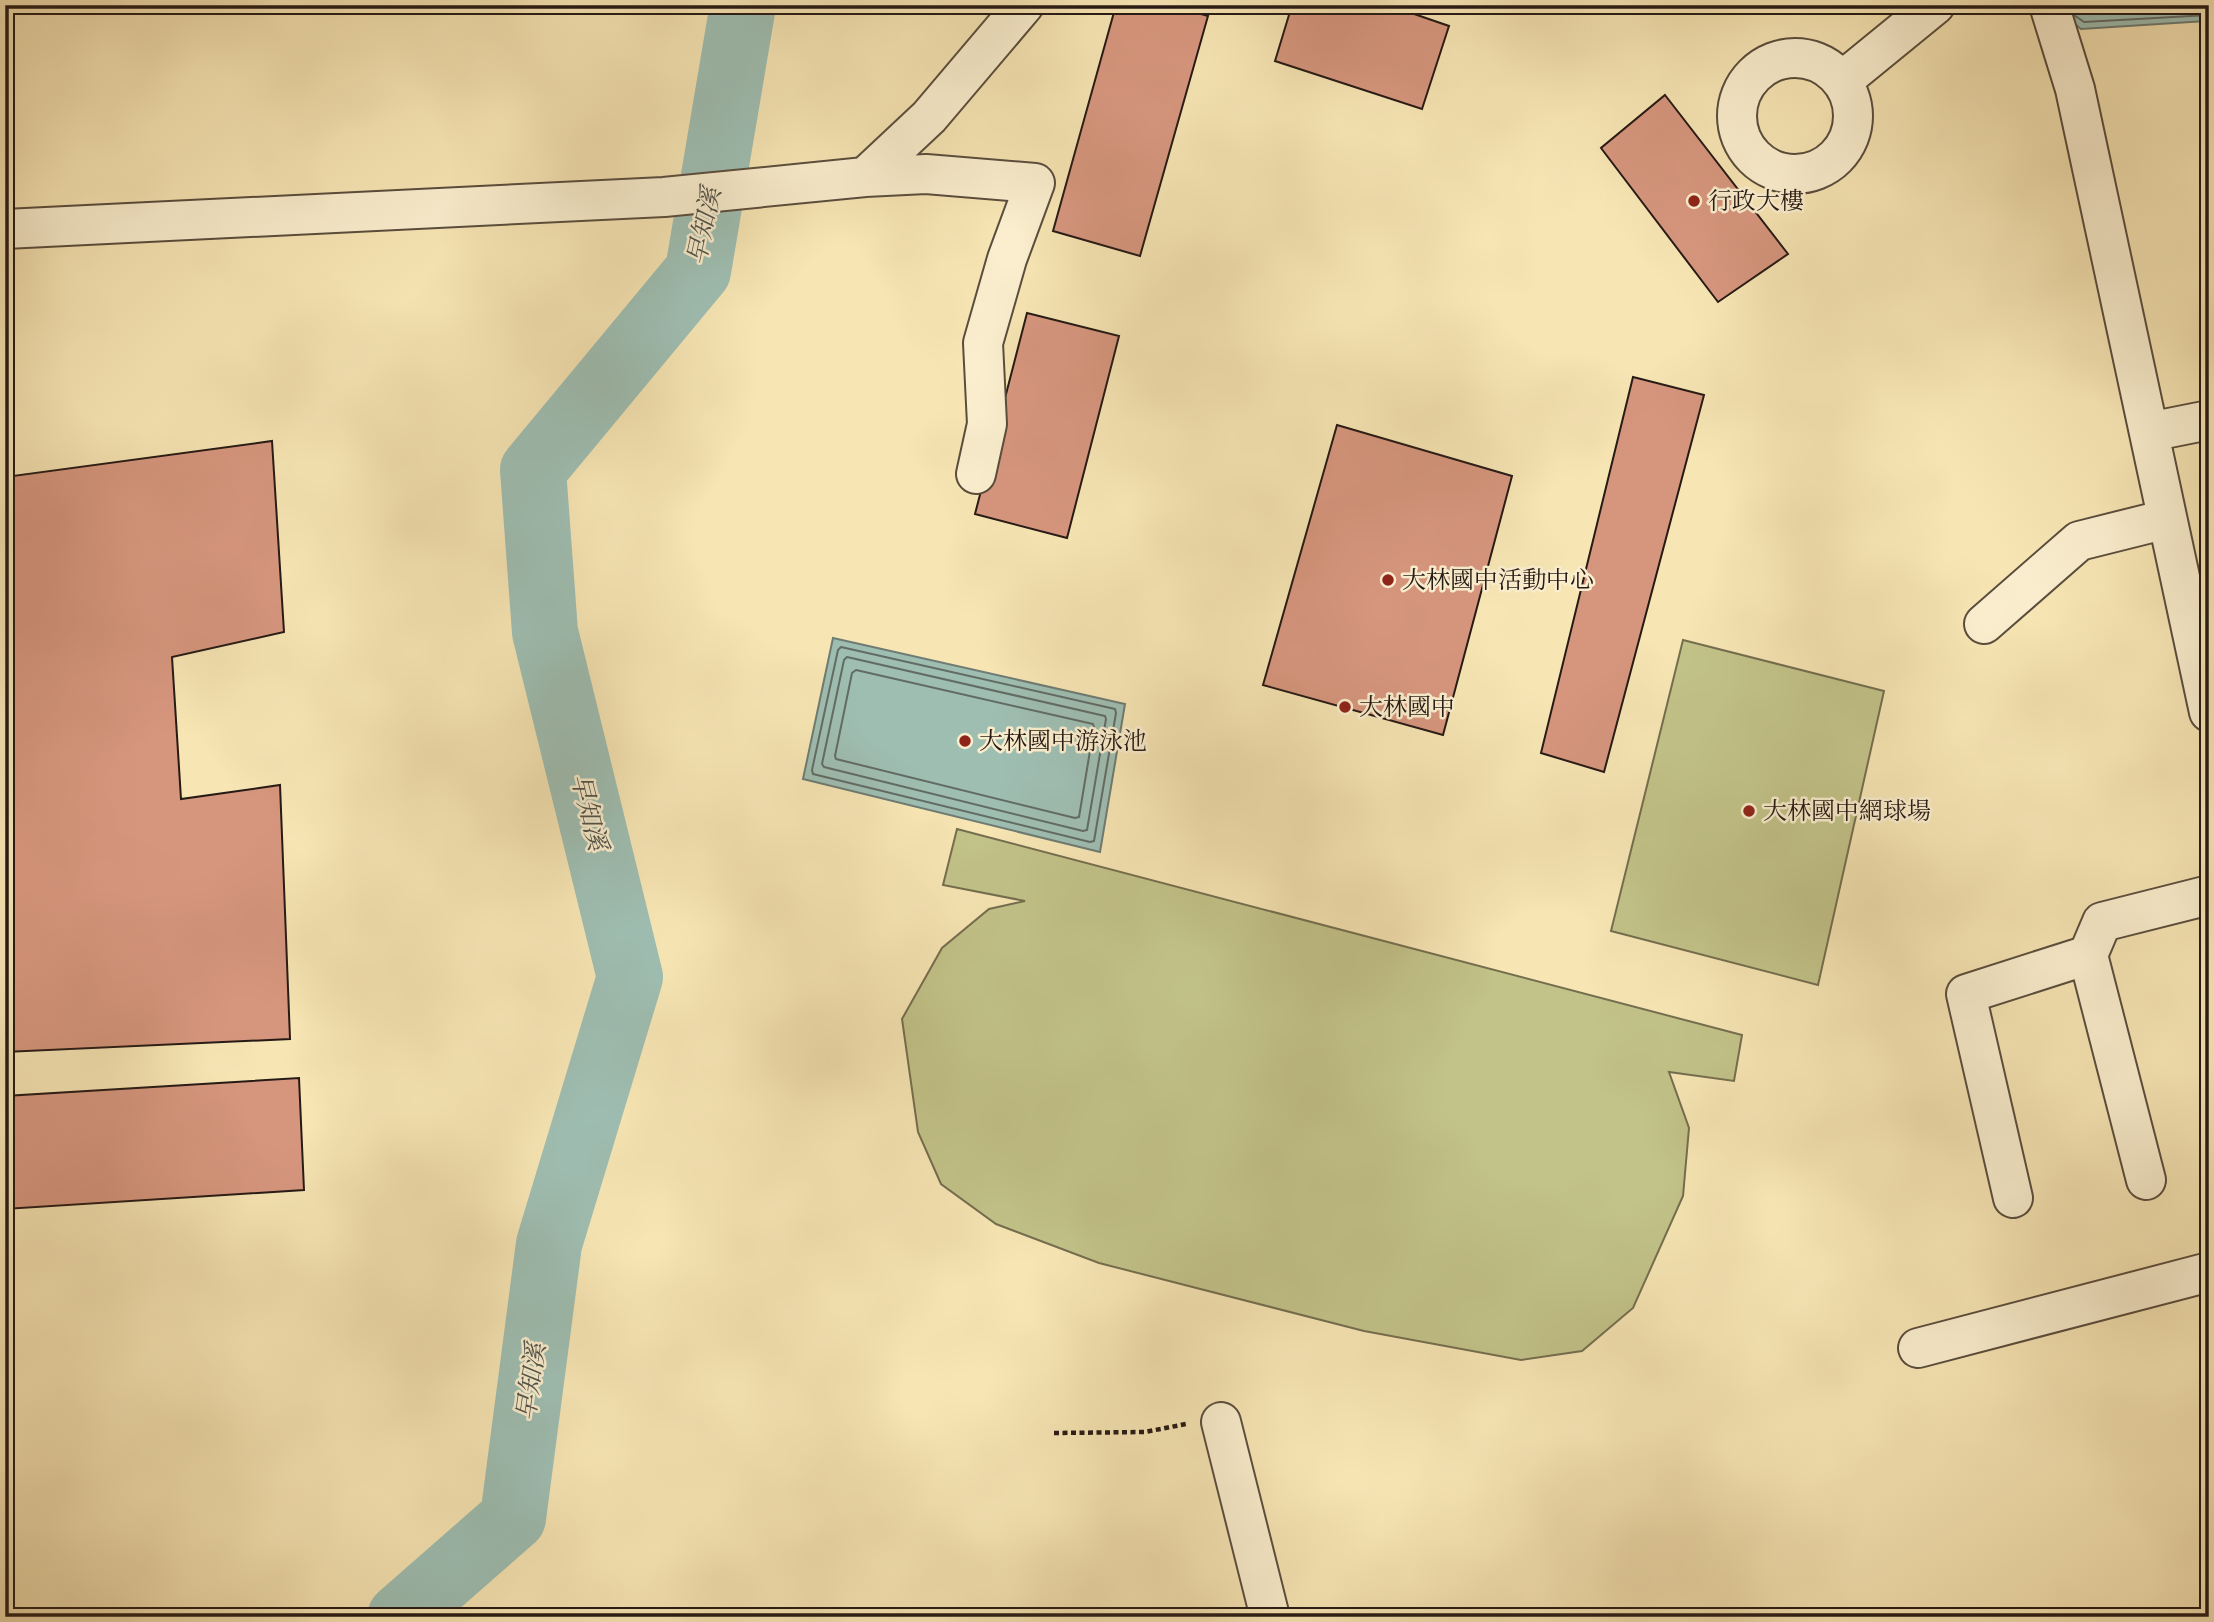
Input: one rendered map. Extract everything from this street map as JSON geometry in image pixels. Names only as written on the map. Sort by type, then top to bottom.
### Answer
[{"type":"street","points":[[865,177],[929,117],[1024,5]]},
{"type":"street","points":[[2049,5],[2075,89],[2209,712]]},
{"type":"street","points":[[1842,81],[1925,13]]},
{"type":"street","points":[[5,229],[664,197],[800,182],[926,174],[1035,183],[1007,259],[982,343],[987,425],[976,474]]},
{"type":"street","points":[[2149,432],[2209,420]]},
{"type":"street","points":[[1984,624],[2079,541],[2167,519]]},
{"type":"street","points":[[2146,1180],[2088,955],[2102,922],[2209,895]]},
{"type":"street","points":[[2013,1198],[1966,994],[2088,955]]},
{"type":"street","points":[[1918,1348],[2209,1272]]},
{"type":"street","points":[[1221,1422],[1270,1617]]},
{"type":"path","points":[[1054,1433],[1145,1432],[1204,1421],[1221,1422]]},
{"type":"green space","name":"大林國中網球場","points":[[1683,640],[1884,691],[1818,985],[1611,931]]},
{"type":"green space","points":[[957,829],[1742,1035],[1734,1081],[1669,1072],[1689,1128],[1683,1196],[1633,1308],[1582,1351],[1521,1360],[1364,1331],[1099,1263],[996,1224],[941,1184],[918,1132],[902,1019],[942,948],[989,909],[1025,901],[943,885]]},
{"type":"water","points":[[2055,5],[2209,5],[2209,24],[2206,21],[2081,29],[2056,9]]},
{"type":"water","name":"大林國中游泳池","points":[[833,638],[1125,704],[1100,852],[803,779]]},
{"type":"building","points":[[1116,5],[1170,5],[1208,16],[1140,256],[1053,231]]},
{"type":"building","points":[[1292,5],[1388,5],[1449,26],[1422,109],[1275,61]]},
{"type":"building","name":"行政大樓","points":[[1665,95],[1788,254],[1718,302],[1601,148]]},
{"type":"building","points":[[1027,313],[1119,336],[1067,538],[975,514]]},
{"type":"building","points":[[1633,377],[1704,395],[1604,772],[1541,753]]},
{"type":"building","name":"大林國中活動中心","points":[[1337,425],[1512,476],[1443,735],[1263,685]]},
{"type":"building","points":[[272,441],[284,632],[172,657],[181,799],[280,785],[290,1039],[5,1052],[5,477]]},
{"type":"building","points":[[299,1078],[304,1190],[5,1209],[5,1096]]},
{"type":"waterway","name":"早知溪","points":[[400,1617],[513,1518],[549,1244],[630,977],[545,632],[533,470],[698,271],[743,5]]},
{"type":"place","name":"行政大樓","points":[[1694,201]]},
{"type":"place","name":"大林國中活動中心","points":[[1388,580]]},
{"type":"place","name":"大林國中","points":[[1345,707]]},
{"type":"place","name":"大林國中游泳池","points":[[965,741]]},
{"type":"place","name":"大林國中網球場","points":[[1749,811]]}]
